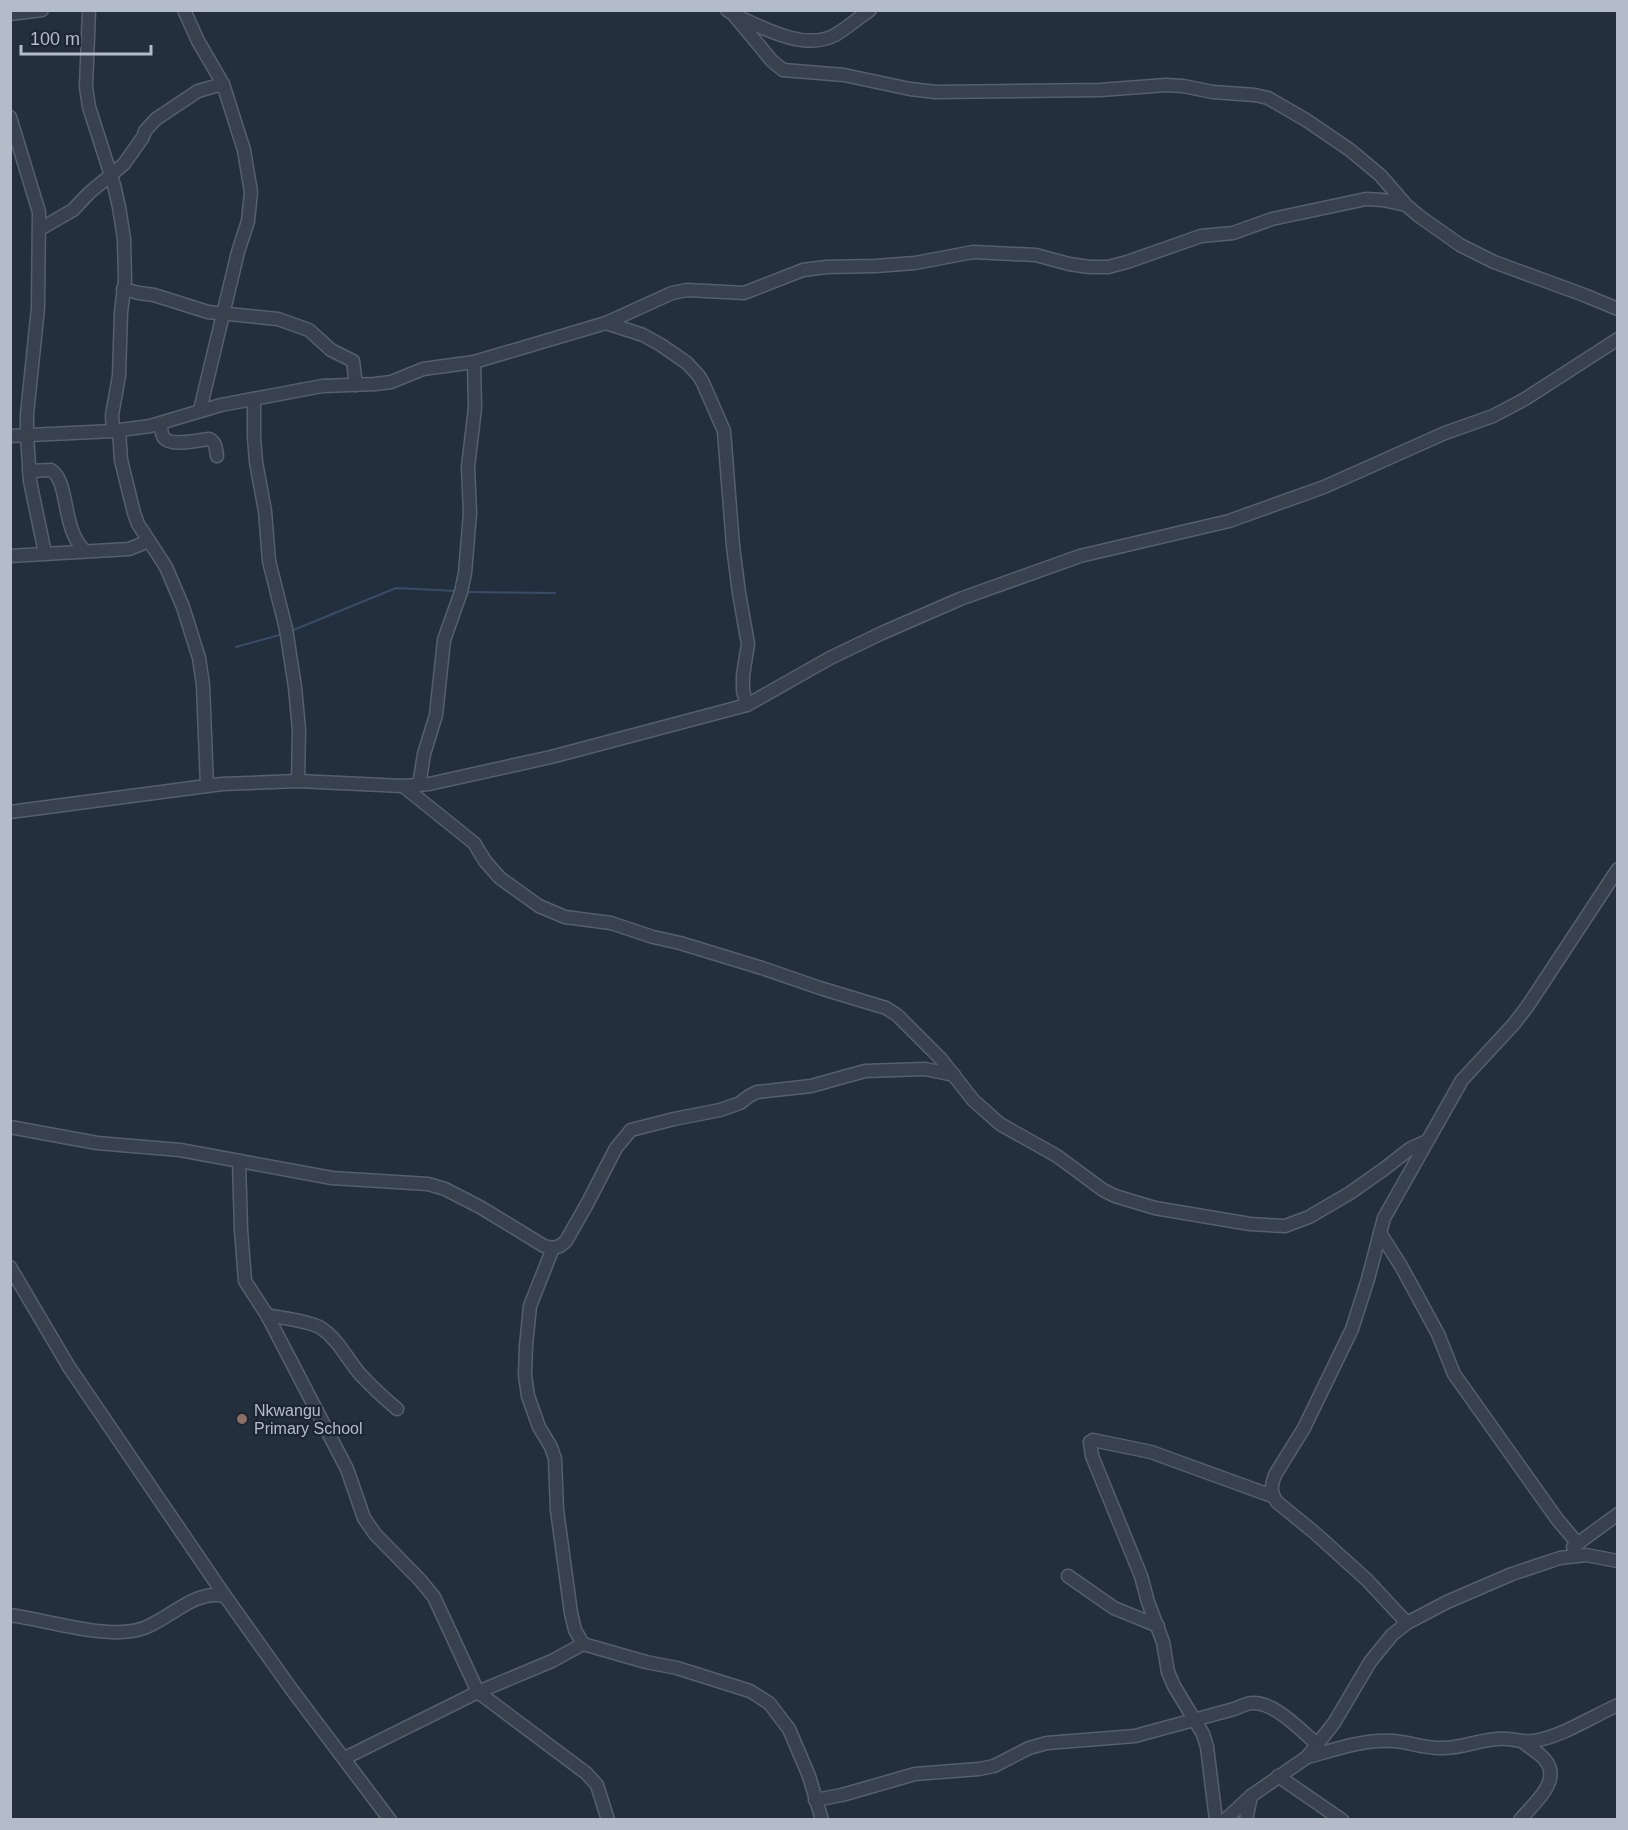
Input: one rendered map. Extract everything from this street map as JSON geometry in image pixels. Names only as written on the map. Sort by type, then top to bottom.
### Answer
[{"type":"street","points":[[10,14],[42,10]]},
{"type":"street","points":[[88,10],[86,87],[95,129],[117,196],[122,223],[125,270],[119,376],[112,414],[126,487],[138,524],[166,567],[183,607],[199,658],[203,685],[207,786]]},
{"type":"street","points":[[184,10],[198,41],[223,84],[244,150],[251,192],[248,221],[238,252],[200,410]]},
{"type":"street","points":[[730,12],[797,40],[814,42],[834,35],[870,10]]},
{"type":"street","points":[[730,12],[778,67],[789,71],[844,75],[936,92],[1183,86],[1213,92],[1262,96],[1288,109],[1350,150],[1380,175],[1407,205],[1430,225],[1476,254],[1617,309]]},
{"type":"street","points":[[40,229],[73,210],[89,193],[124,164],[145,131],[156,119],[198,91],[223,84]]},
{"type":"street","points":[[10,117],[36,202],[40,229],[38,308],[27,434],[29,471],[45,553]]},
{"type":"street","points":[[10,436],[116,430],[161,423],[200,410],[322,386],[392,382],[423,369],[474,362],[606,323],[672,292],[687,290],[744,293],[796,272],[813,268],[906,263],[973,252],[1036,255],[1085,266],[1108,267],[1201,236],[1233,233],[1272,219],[1366,199],[1407,205]]},
{"type":"street","points":[[123,289],[153,295],[208,312],[278,319],[309,330],[331,350],[355,362],[356,385]]},
{"type":"street","points":[[606,323],[652,339],[687,363],[703,383],[724,431],[733,546],[748,644],[742,691],[747,705]]},
{"type":"street","points":[[10,812],[207,786],[298,781],[419,785],[551,757],[747,705],[830,658],[960,599],[1080,556],[1229,521],[1324,487],[1445,433],[1493,416],[1526,399],[1617,339]]},
{"type":"street","points":[[419,785],[424,754],[435,715],[444,640],[461,592],[465,573],[470,513],[469,450],[476,408],[474,362]]},
{"type":"street","points":[[254,399],[256,462],[266,511],[269,561],[286,629],[296,687],[299,730],[298,781]]},
{"type":"street","points":[[161,423],[163,436],[167,440],[174,442],[209,439],[215,445],[217,456]]},
{"type":"street","points":[[29,471],[51,470],[56,474],[61,486],[70,530],[85,551]]},
{"type":"street","points":[[10,556],[129,549],[149,541]]},
{"type":"street","points":[[403,786],[474,843],[485,861],[500,878],[539,906],[565,917],[611,923],[680,943],[886,1008],[897,1015],[941,1059],[973,1100],[1000,1124],[1057,1156],[1103,1190],[1115,1196],[1155,1208],[1250,1224],[1285,1226],[1298,1222],[1350,1193],[1411,1148],[1427,1142]]},
{"type":"street","points":[[1272,1496],[1271,1489],[1275,1474],[1304,1428],[1352,1329],[1384,1218],[1462,1080],[1527,1007],[1617,869]]},
{"type":"street","points":[[10,1127],[97,1143],[180,1150],[332,1178],[428,1184],[480,1207],[544,1246],[553,1248],[566,1241],[588,1204],[616,1148],[631,1130],[720,1110],[740,1103],[757,1092],[811,1086],[865,1071],[925,1069],[954,1076]]},
{"type":"street","points":[[239,1161],[245,1281],[267,1315],[347,1469],[364,1518],[375,1534],[435,1597],[478,1692],[586,1773],[597,1785],[608,1820]]},
{"type":"street","points":[[1380,1233],[1438,1334],[1454,1374],[1578,1544]]},
{"type":"street","points":[[553,1248],[530,1306],[525,1375],[528,1396],[539,1427],[552,1447],[555,1459],[557,1510],[567,1592],[575,1630],[583,1644],[687,1671],[750,1691],[769,1703],[789,1729],[809,1776],[822,1820]]},
{"type":"street","points":[[10,1268],[69,1367],[225,1596],[292,1690],[390,1820]]},
{"type":"street","points":[[267,1315],[313,1324],[322,1329],[338,1344],[358,1372],[397,1409]]},
{"type":"street","points":[[1216,1820],[1207,1747],[1203,1734],[1168,1672],[1163,1642],[1148,1602],[1142,1576],[1092,1456],[1090,1442],[1093,1440],[1151,1452],[1272,1496],[1367,1580],[1407,1623]]},
{"type":"street","points":[[1225,1820],[1278,1776],[1307,1757],[1334,1723],[1370,1662],[1407,1623],[1447,1602],[1512,1574],[1560,1557],[1617,1514]]},
{"type":"street","points":[[1560,1557],[1586,1556],[1617,1561]]},
{"type":"street","points":[[1068,1576],[1114,1608],[1158,1626]]},
{"type":"street","points":[[10,1615],[79,1628],[122,1632],[143,1629],[202,1597],[215,1594],[225,1596]]},
{"type":"street","points":[[345,1758],[478,1692],[552,1662],[583,1644]]},
{"type":"street","points":[[815,1800],[842,1796],[915,1774],[994,1766],[1029,1748],[1047,1743],[1135,1736],[1249,1703],[1262,1704],[1282,1714],[1318,1745]]},
{"type":"street","points":[[1307,1757],[1377,1741],[1394,1741],[1439,1749],[1507,1738],[1523,1742],[1539,1740],[1567,1730],[1617,1705]]},
{"type":"street","points":[[1520,1820],[1548,1787],[1550,1775],[1545,1759],[1523,1742]]},
{"type":"street","points":[[1278,1776],[1342,1820]]},
{"type":"street","points":[[1246,1820],[1251,1797]]},
{"type":"waterway","points":[[291,631],[396,588],[456,591]]},
{"type":"waterway","points":[[465,592],[555,593]]},
{"type":"waterway","points":[[236,647],[283,634]]},
{"type":"place","name":"Nkwangu Primary School","points":[[242,1419]]}]
